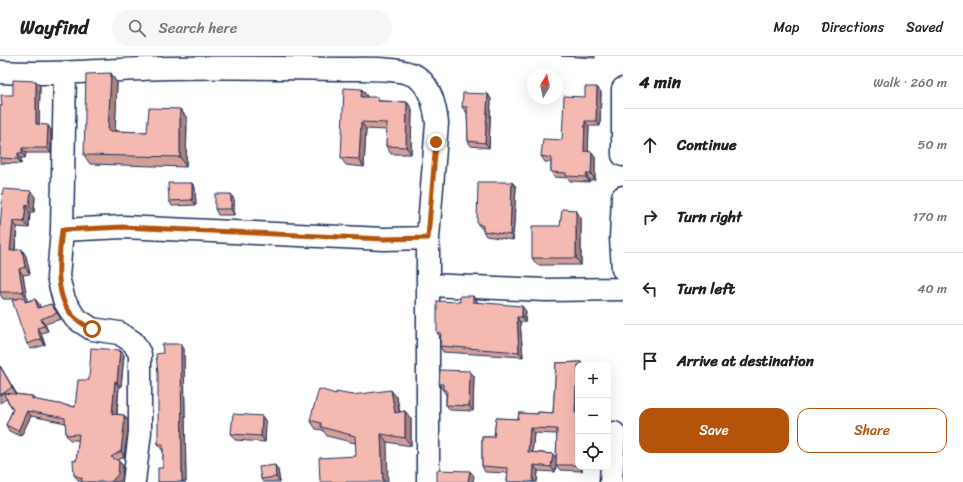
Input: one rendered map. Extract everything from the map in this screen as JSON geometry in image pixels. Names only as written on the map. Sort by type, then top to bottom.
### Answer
[{"type":"street","points":[[0,72],[65,74],[284,62],[390,69],[416,77],[430,95],[435,108],[437,123],[428,238],[428,482]]},
{"type":"street","points":[[65,74],[62,230],[58,277],[64,300],[75,318],[92,329],[119,333],[133,342],[140,354],[140,432],[134,482]]},
{"type":"street","points":[[623,89],[623,155]]},
{"type":"street","points":[[623,197],[621,238],[623,269]]},
{"type":"street","points":[[62,230],[123,227],[384,239],[428,238]]},
{"type":"street","points":[[429,285],[546,290],[623,289]]},
{"type":"street","points":[[611,482],[614,434]]},
{"type":"building","points":[[111,73],[108,131],[147,132],[149,108],[180,109],[180,157],[84,155],[86,74]]},
{"type":"building","points":[[13,80],[36,81],[36,124],[48,125],[47,148],[22,148],[22,153],[18,153],[18,159],[0,158],[1,95],[13,95]]},
{"type":"building","points":[[585,87],[597,87],[596,121],[585,121],[584,151],[592,152],[591,174],[586,174],[586,177],[566,176],[566,173],[551,172],[551,158],[541,156],[543,139],[562,140],[564,96],[585,97]]},
{"type":"building","points":[[344,88],[362,89],[361,97],[378,97],[378,101],[407,102],[406,147],[386,146],[387,123],[361,122],[359,159],[341,158]]},
{"type":"building","points":[[463,93],[488,94],[485,143],[468,141],[467,107],[462,107]]},
{"type":"building","points":[[478,182],[512,182],[510,235],[483,231],[483,226],[477,223]]},
{"type":"building","points":[[168,183],[192,183],[192,200],[169,201]]},
{"type":"building","points":[[3,189],[31,191],[29,206],[26,205],[24,222],[13,221],[10,251],[22,249],[25,267],[19,269],[23,292],[0,292],[0,228]]},
{"type":"building","points":[[215,194],[231,194],[231,209],[215,209]]},
{"type":"building","points":[[562,209],[576,210],[576,258],[532,258],[532,226],[560,226]]},
{"type":"building","points":[[460,296],[473,296],[473,302],[522,306],[522,317],[517,317],[519,352],[440,346],[441,333],[437,333],[437,301],[460,302]]},
{"type":"building","points":[[24,297],[25,302],[35,299],[38,308],[51,304],[57,313],[41,319],[44,326],[37,328],[41,339],[27,344],[12,300]]},
{"type":"building","points":[[162,344],[181,344],[182,482],[158,482],[158,468],[163,468],[163,444],[158,444],[158,374],[156,354],[163,353]]},
{"type":"building","points":[[91,348],[120,350],[112,414],[124,415],[124,426],[121,451],[111,457],[119,461],[118,474],[111,482],[82,482],[82,478],[74,475],[73,460],[76,461],[79,434],[66,435],[65,418],[27,411],[18,431],[6,425],[13,409],[3,393],[0,395],[0,366],[12,387],[4,393],[32,396],[32,399],[75,407],[78,380],[89,380]]},
{"type":"building","points":[[575,362],[575,465],[556,465],[557,429],[530,428],[528,452],[553,454],[551,467],[534,465],[533,482],[507,482],[508,468],[482,466],[482,437],[494,437],[496,418],[518,419],[519,413],[553,413],[556,363]]},
{"type":"building","points":[[440,370],[470,371],[469,406],[446,405],[447,390],[443,390],[443,384],[439,384]]},
{"type":"building","points":[[319,389],[336,394],[336,392],[352,395],[391,390],[395,413],[405,411],[405,438],[381,434],[383,482],[320,482],[319,458],[356,456],[355,436],[321,427],[321,423],[310,420]]},
{"type":"building","points":[[233,414],[262,416],[261,436],[231,434]]},
{"type":"building","points":[[275,465],[276,477],[261,479],[259,467]]},
{"type":"building","points":[[437,470],[470,471],[468,482],[437,482]]},
{"type":"route","points":[[92,329],[75,318],[64,300],[58,277],[62,230],[123,227],[384,239],[428,238],[436,142]]}]
